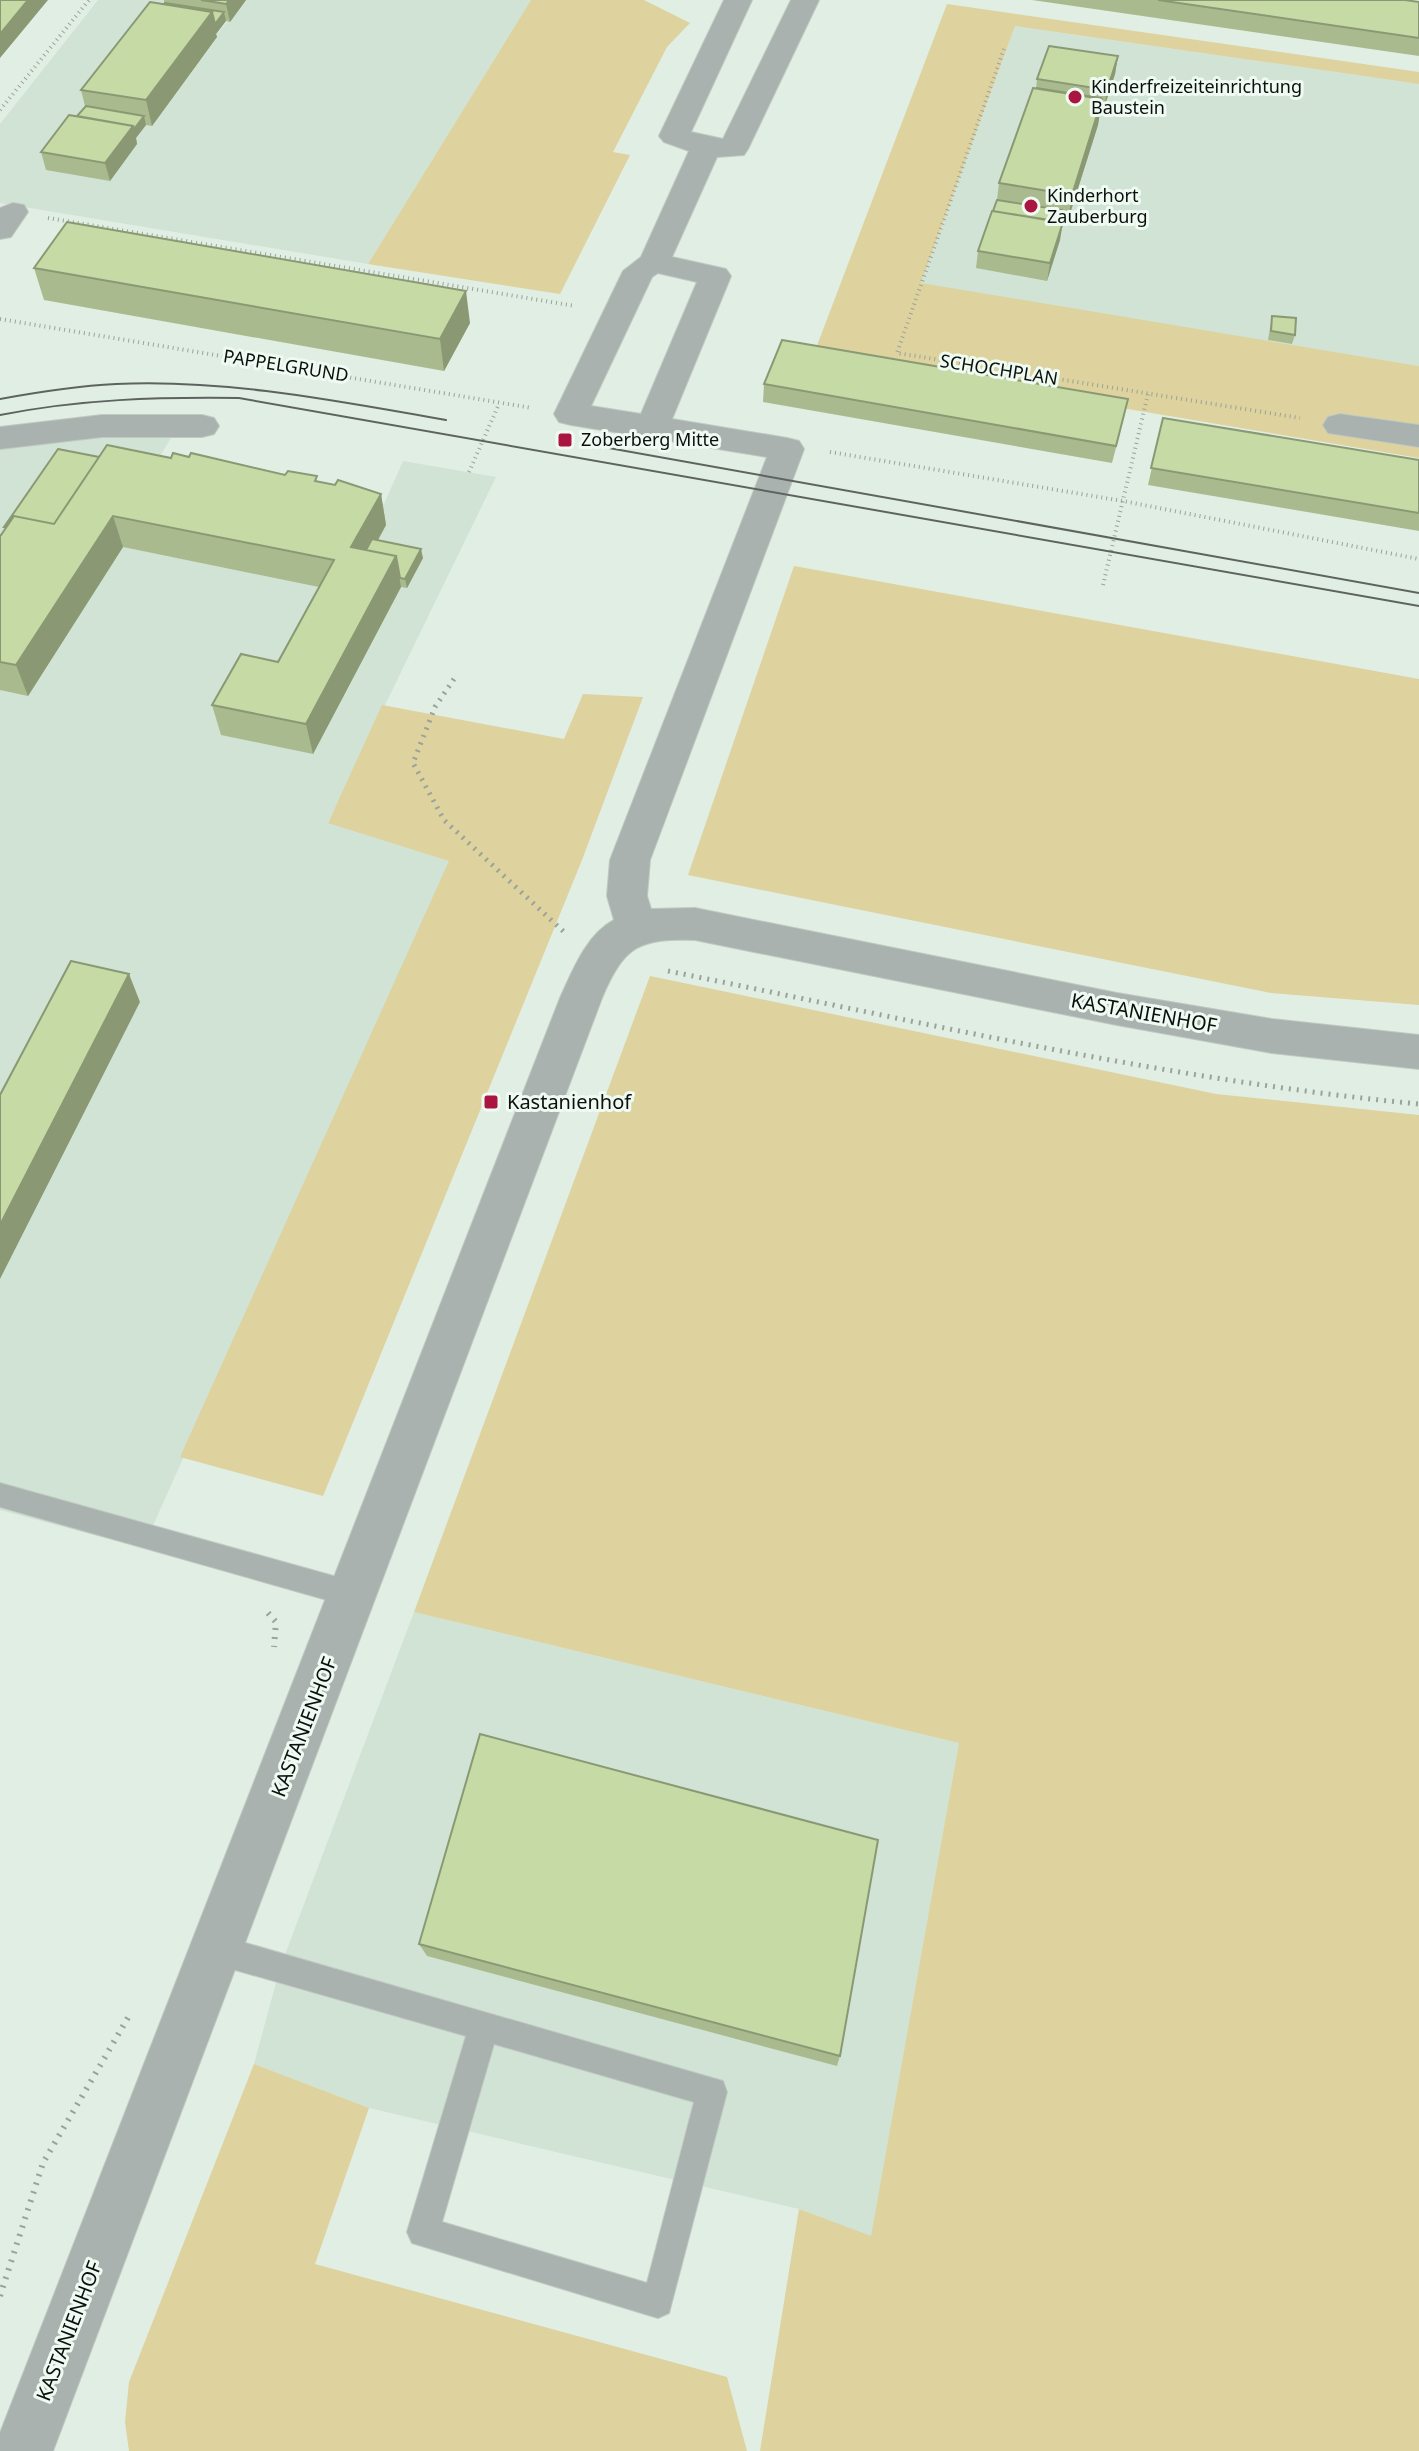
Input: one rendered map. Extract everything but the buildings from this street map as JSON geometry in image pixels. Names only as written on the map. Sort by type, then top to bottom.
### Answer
[{"type":"street","points":[[738,0],[674,136],[706,147],[733,149],[805,0]]},
{"type":"street","points":[[637,929],[626,884],[630,860],[787,449],[571,414],[639,271],[654,263],[706,147]]},
{"type":"street","points":[[653,426],[715,276],[654,263]]},
{"type":"street","points":[[1340,425],[1419,436]]},
{"type":"street","points":[[0,438],[102,426],[202,426]]},
{"type":"street","name":"KASTANIENHOF","points":[[23,2451],[355,1595],[583,946],[612,940],[664,922],[695,924],[1117,1009],[1272,1036],[1419,1052]]},
{"type":"lane","points":[[0,1495],[355,1595]]},
{"type":"lane","points":[[218,1950],[484,2026],[712,2092],[658,2302],[423,2232],[484,2026]]},
{"type":"path","points":[[0,110],[89,0]]},
{"type":"path","name":"SCHOCHPLAN","points":[[1004,49],[897,353],[1340,425]]},
{"type":"path","points":[[6,221],[618,313]]},
{"type":"path","name":"PAPPELGRUND","points":[[0,319],[571,414]]},
{"type":"path","points":[[1103,585],[1148,394]]},
{"type":"path","points":[[469,472],[499,404]]},
{"type":"path","points":[[787,449],[813,449],[1123,501],[1419,559]]},
{"type":"path","points":[[454,679],[435,707],[413,763],[444,820],[583,946],[1116,1061],[1291,1092],[1419,1104]]},
{"type":"path","points":[[252,1567],[243,1586],[276,1622],[273,1661]]},
{"type":"path","points":[[0,2296],[43,2163],[137,2003]]},
{"type":"shaded area","points":[[98,0],[176,0],[133,143],[146,125],[152,125],[217,38],[214,37],[246,0],[531,0],[368,264],[0,203],[0,124]]},
{"type":"shaded area","points":[[531,0],[644,0],[690,23],[667,47],[613,152],[630,155],[560,294],[368,264]]},
{"type":"shaded area","points":[[947,4],[1419,72],[1419,84],[1015,26],[921,283],[1419,366],[1419,458],[813,356]]},
{"type":"shaded area","points":[[1015,26],[1419,84],[1419,366],[921,284]]},
{"type":"shaded area","points":[[178,426],[159,458],[384,504],[403,461],[496,477],[328,822],[450,861],[143,1548],[0,1510],[0,438]]},
{"type":"shaded area","points":[[794,566],[1419,679],[1419,1005],[1271,993],[688,875]]},
{"type":"shaded area","points":[[583,694],[643,697],[582,860],[323,1496],[180,1457],[449,861],[328,823],[382,705],[564,739]]},
{"type":"shaded area","points":[[650,976],[1216,1094],[1419,1115],[1419,2451],[760,2451],[799,2209],[871,2236],[959,1743],[414,1612]]},
{"type":"shaded area","points":[[414,1612],[959,1743],[871,2237],[799,2209],[369,2108],[254,2064],[280,1968]]},
{"type":"shaded area","points":[[254,2064],[369,2108],[315,2264],[727,2377],[747,2451],[129,2451],[125,2422],[129,2382]]},
{"type":"tram line","points":[[0,399],[101,385],[158,383],[282,393],[446,420]]},
{"type":"tram line","points":[[0,415],[60,405],[119,400],[239,398],[1419,606]]},
{"type":"tram line","points":[[592,445],[1419,593]]},
{"type":"place","name":"Kinderfreizeiteinrichtung Baustein","points":[[1075,97]]},
{"type":"place","name":"Kinderhort Zauberburg","points":[[1031,206]]},
{"type":"place","name":"Zoberberg Mitte","points":[[565,440]]},
{"type":"place","name":"Kastanienhof","points":[[491,1102]]}]
